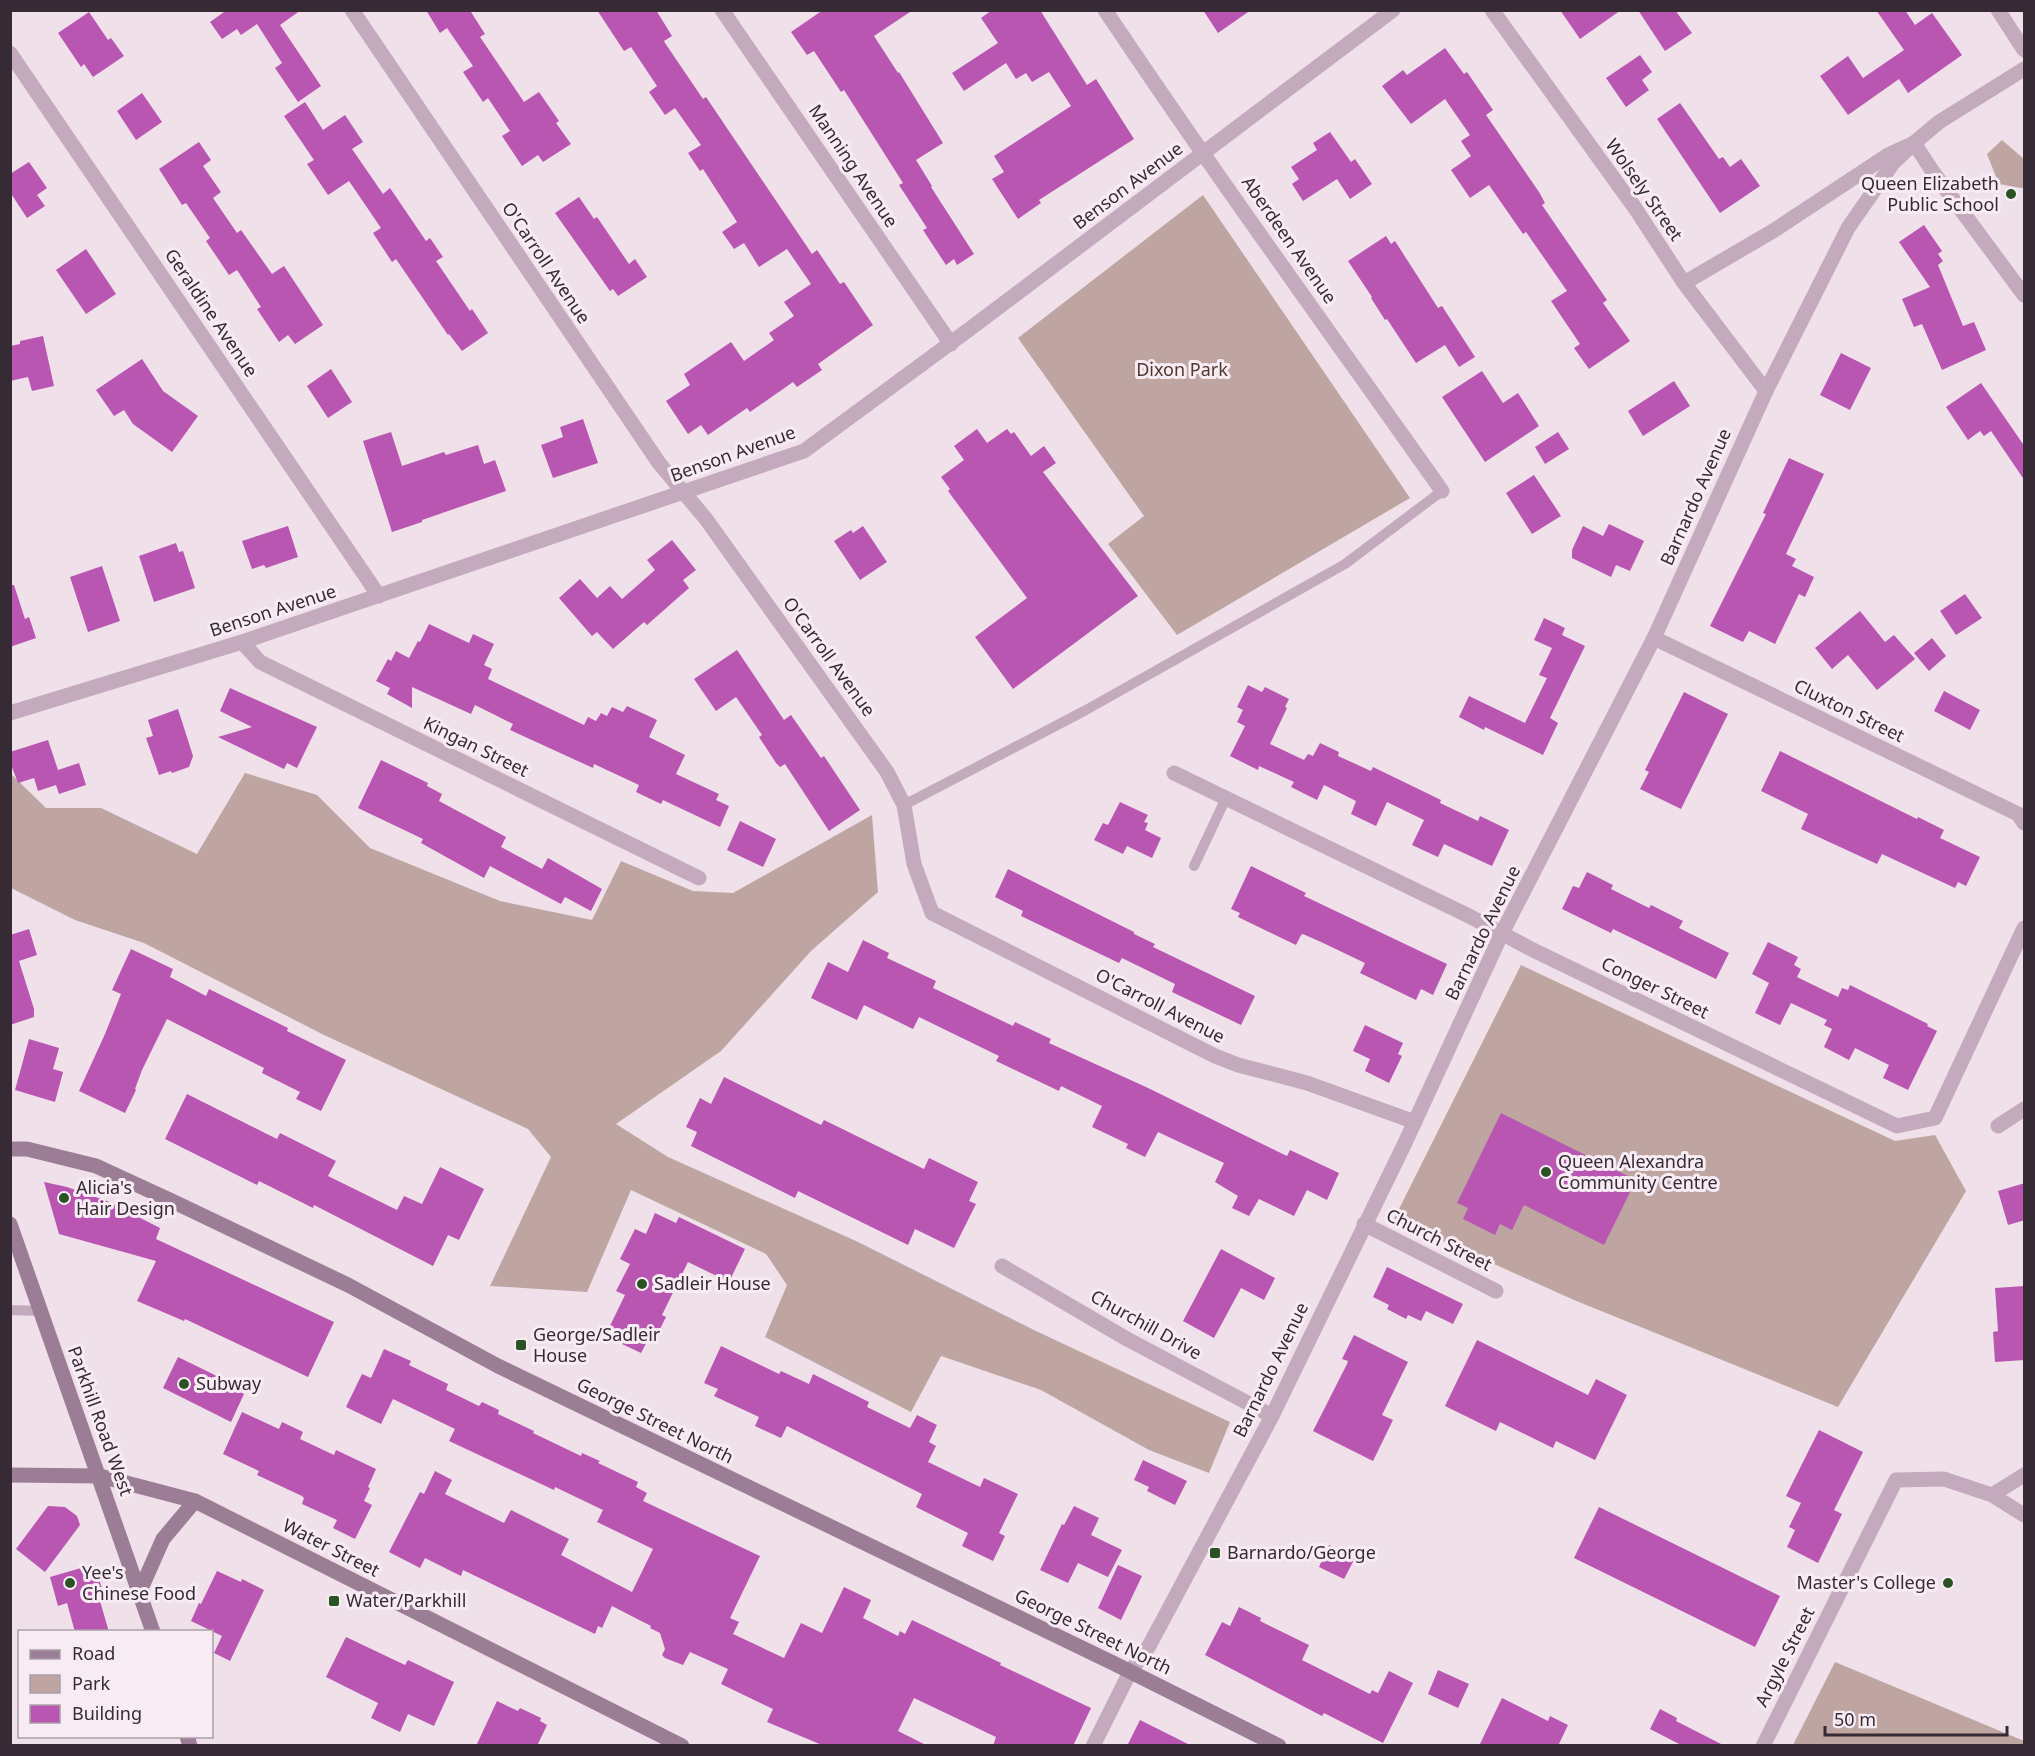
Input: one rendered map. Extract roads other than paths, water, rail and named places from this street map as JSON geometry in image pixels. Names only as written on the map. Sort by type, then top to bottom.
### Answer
[{"type":"main road","name":"George Street North","points":[[10,1149],[27,1149],[96,1166],[143,1188],[348,1285],[498,1366],[1279,1746]]},
{"type":"main road","name":"Parkhill Road West","points":[[10,1224],[152,1630]]},
{"type":"main road","name":"Water Street","points":[[10,1475],[100,1476],[195,1502],[682,1746]]},
{"type":"main road","points":[[140,1591],[163,1539],[195,1502]]},
{"type":"street","name":"O'Carroll Avenue","points":[[352,10],[652,453],[682,493],[706,519],[887,772],[904,806],[914,864],[932,913],[1215,1056],[1238,1065],[1307,1083],[1414,1122]]},
{"type":"street","name":"Manning Avenue","points":[[722,10],[951,344]]},
{"type":"street","name":"Aberdeen Avenue","points":[[1105,10],[1203,154],[1442,491]]},
{"type":"street","name":"Benson Avenue","points":[[10,713],[242,642],[804,451],[951,344],[1393,10]]},
{"type":"street","name":"Wolsely Street","points":[[1492,10],[1635,208],[1684,283],[1766,391]]},
{"type":"street","points":[[1998,10],[2025,50]]},
{"type":"street","name":"Geraldine Avenue","points":[[10,53],[379,596]]},
{"type":"street","name":"Barnardo Avenue","points":[[1093,1746],[1130,1672],[1149,1646],[1272,1416],[1414,1122],[1502,933],[1653,638],[1766,391],[1848,228],[1893,163],[1914,143],[1939,122],[2025,69]]},
{"type":"street","name":"Barnardo Avenue","points":[[1684,283],[1773,231],[1888,155],[1914,143]]},
{"type":"street","points":[[1914,143],[2025,295]]},
{"type":"street","name":"Cluxton Street","points":[[1653,638],[2018,814],[2025,823]]},
{"type":"street","name":"Kingan Street","points":[[242,642],[260,662],[699,878]]},
{"type":"street","name":"Conger Street","points":[[1174,772],[1533,950],[1897,1126],[1935,1118],[2025,928]]},
{"type":"street","points":[[1998,1126],[2025,1109]]},
{"type":"street","name":"Church Street","points":[[1364,1224],[1496,1291]]},
{"type":"street","name":"Churchill Drive","points":[[1002,1266],[1126,1339],[1272,1416]]},
{"type":"street","points":[[1992,1495],[2025,1474]]},
{"type":"street","name":"Argyle Street","points":[[1763,1746],[1896,1480],[1944,1479],[1992,1495],[2025,1515]]},
{"type":"lane","points":[[904,806],[1105,699],[1345,564],[1442,491]]},
{"type":"lane","points":[[1194,866],[1226,798]]},
{"type":"lane","points":[[10,1310],[39,1311]]},
{"type":"place","name":"Queen Elizabeth Public School","points":[[2011,194]]},
{"type":"place","name":"Queen Alexandra Community Centre","points":[[1546,1172]]},
{"type":"place","name":"Alicia's Hair Design","points":[[64,1198]]},
{"type":"place","name":"Sadleir House","points":[[642,1284]]},
{"type":"place","name":"George/Sadleir House","points":[[521,1345]]},
{"type":"place","name":"Subway","points":[[184,1384]]},
{"type":"place","name":"Barnardo/George","points":[[1215,1553]]},
{"type":"place","name":"Yee's Chinese Food","points":[[70,1583]]},
{"type":"place","name":"Master's College","points":[[1948,1583]]},
{"type":"place","name":"Water/Parkhill","points":[[334,1601]]},
{"type":"park label","name":"Dixon Park","points":[[1182,370]]}]
